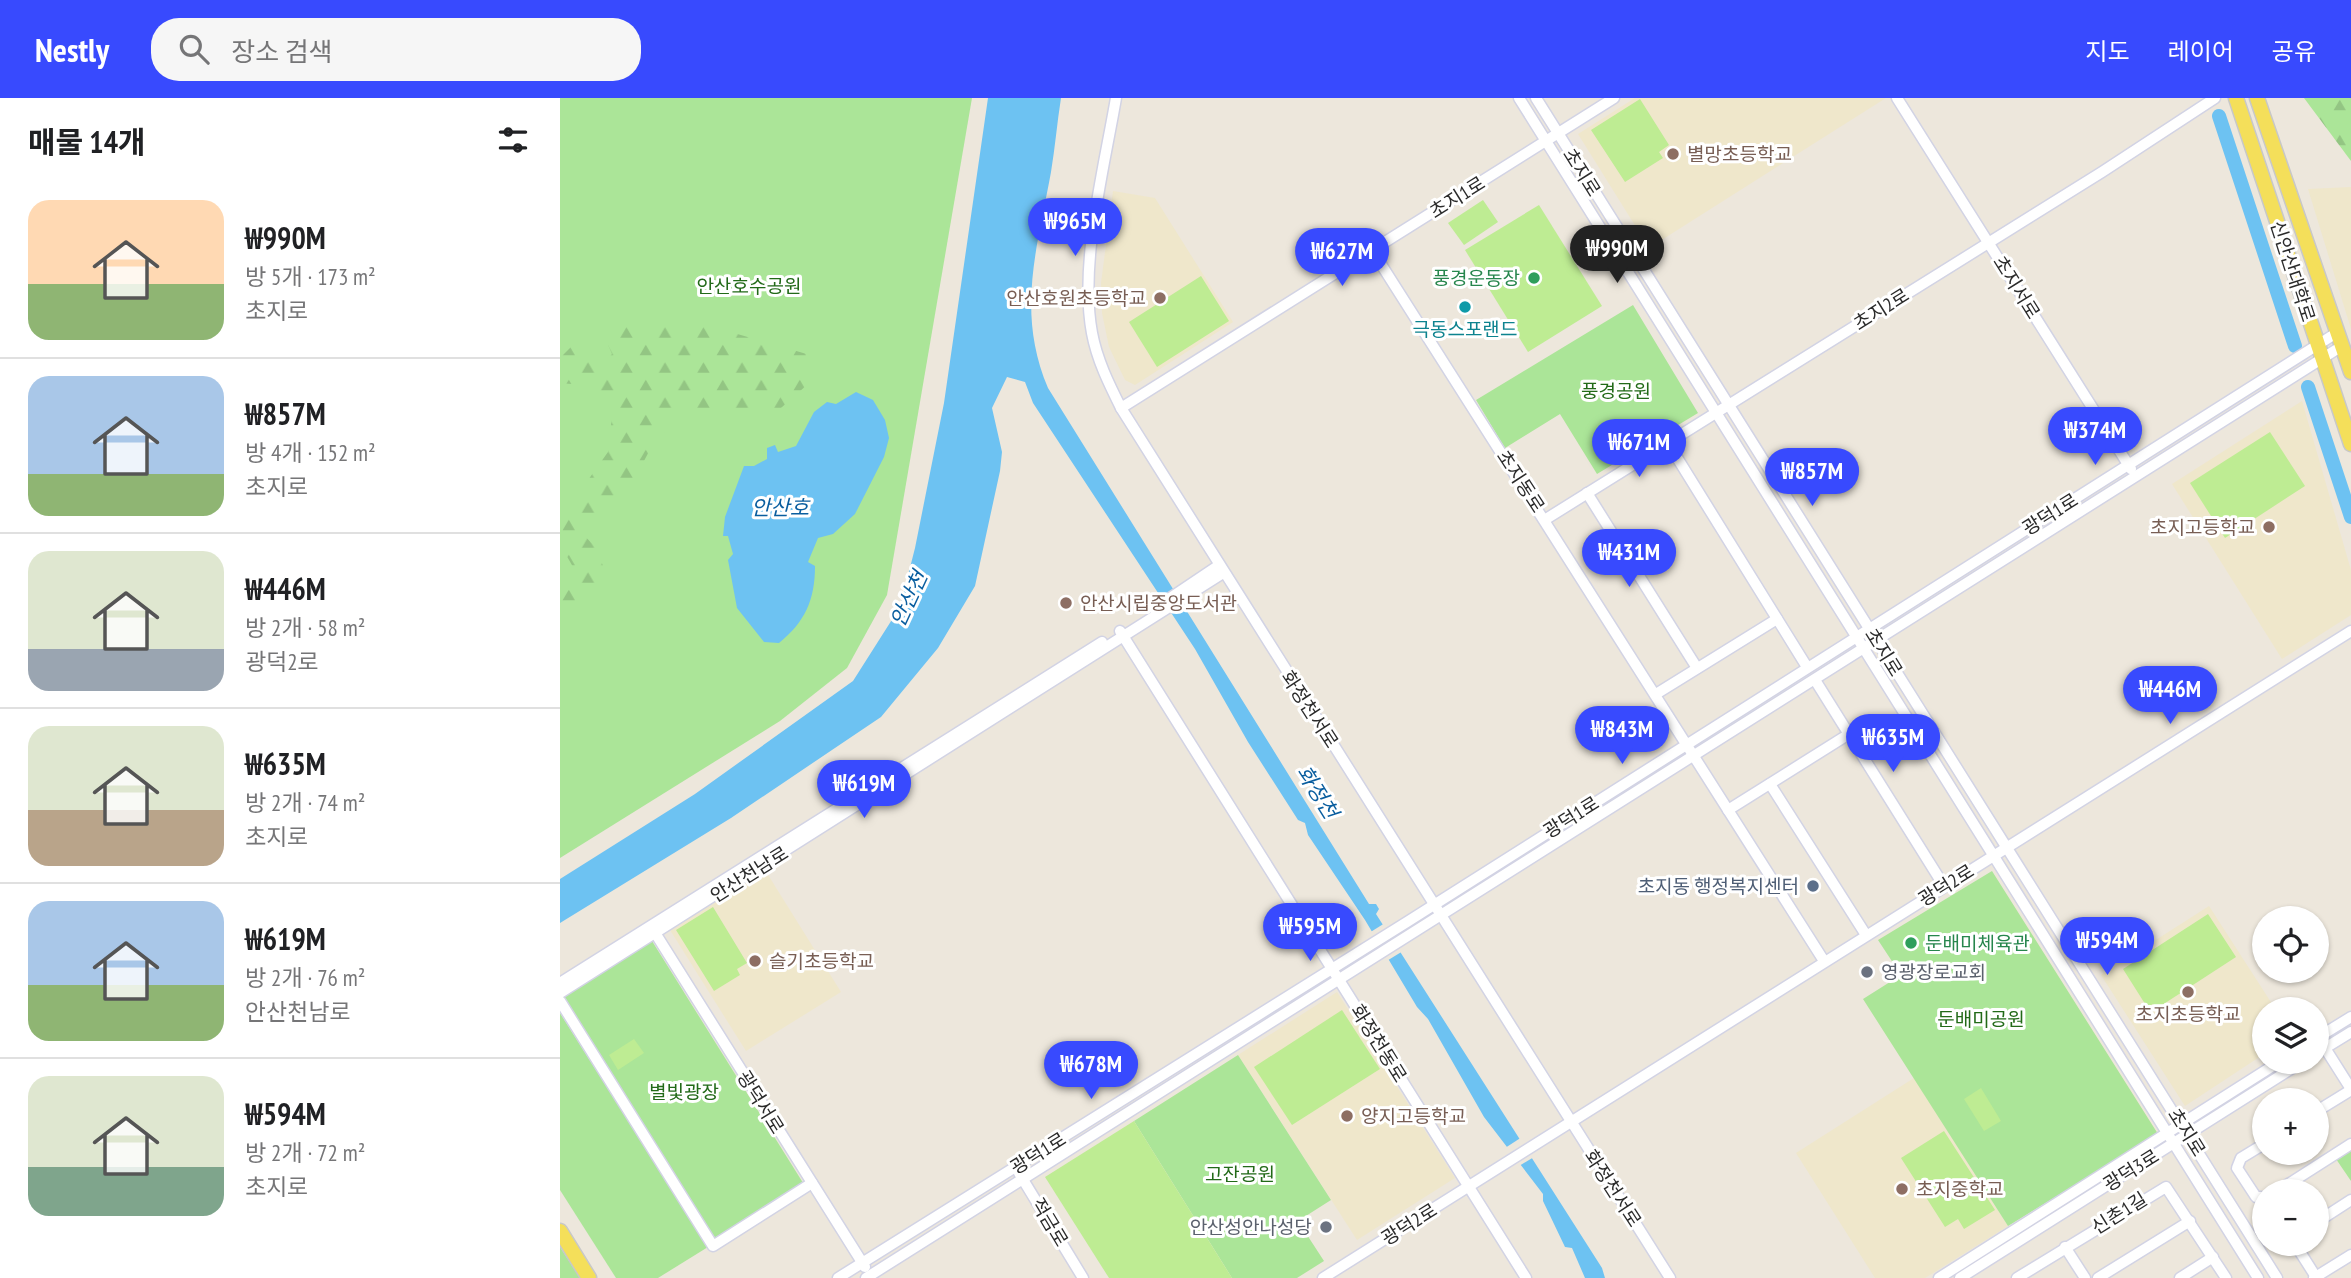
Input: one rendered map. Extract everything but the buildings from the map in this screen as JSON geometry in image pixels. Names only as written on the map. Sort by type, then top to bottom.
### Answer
[{"type":"main road","name":"신안산대학로","points":[[2236,98],[2351,444]]},
{"type":"main road","name":"신안산대학로","points":[[2257,98],[2351,372]]},
{"type":"main road","points":[[560,1231],[589,1278]]},
{"type":"street","name":"화정천서로","points":[[1115,98],[1089,270],[1088,299],[1098,358],[1121,408],[1670,1278]]},
{"type":"street","name":"초지로","points":[[1519,98],[2258,1278]]},
{"type":"street","name":"초지로","points":[[1536,98],[2277,1278]]},
{"type":"street","name":"초지1로","points":[[1121,408],[1614,98]]},
{"type":"street","name":"초지서로","points":[[1897,98],[2136,477]]},
{"type":"street","name":"초지2로","points":[[1546,519],[2215,98]]},
{"type":"street","name":"초지동로","points":[[1372,250],[1546,519],[1824,961]]},
{"type":"street","name":"광덕1로","points":[[870,1277],[1339,980],[1406,922],[1433,904],[2338,332]]},
{"type":"street","name":"광덕1로","points":[[838,1278],[1331,968],[1363,957],[1441,917],[2342,346]]},
{"type":"street","points":[[1668,443],[1807,667]]},
{"type":"street","points":[[1587,493],[1697,668]]},
{"type":"street","name":"안산천남로","points":[[560,983],[653,929],[1221,570]]},
{"type":"street","points":[[1656,694],[1777,619]]},
{"type":"street","name":"광덕2로","points":[[1323,1278],[2351,631]]},
{"type":"street","name":"화정천동로","points":[[1122,634],[1526,1278]]},
{"type":"street","points":[[1815,680],[1944,886]]},
{"type":"street","points":[[1728,810],[1849,734]]},
{"type":"street","points":[[1770,784],[1866,935]]},
{"type":"street","name":"안산천남로","points":[[560,993],[653,929]]},
{"type":"street","name":"광덕서로","points":[[653,929],[870,1277]]},
{"type":"street","points":[[560,1001],[713,1246],[812,1182]]},
{"type":"street","points":[[2329,1031],[2351,1017]]},
{"type":"street","points":[[2329,1046],[2351,1032]]},
{"type":"street","points":[[2329,1061],[2351,1090],[2329,1104]]},
{"type":"street","name":"광덕3로","points":[[1962,1274],[2168,1132],[2260,1074]]},
{"type":"street","name":"광덕3로","points":[[1939,1278],[1962,1274],[2283,1074]]},
{"type":"street","points":[[2296,1179],[2351,1144]]},
{"type":"street","points":[[2252,1151],[2241,1158],[2237,1168],[2252,1191]]},
{"type":"street","name":"적금로","points":[[1016,1167],[1083,1278]]},
{"type":"street","name":"신촌1길","points":[[2017,1278],[2160,1188],[2170,1190],[2226,1278]]},
{"type":"street","points":[[2329,1214],[2351,1200]]},
{"type":"street","points":[[2098,1278],[2190,1221]]},
{"type":"street","points":[[2065,1247],[2085,1278]]},
{"type":"street","points":[[2302,1256],[2315,1277],[2351,1255]]},
{"type":"street","points":[[2180,1278],[2213,1257]]},
{"type":"shaded area","name":"별망초등학교","points":[[1635,98],[1886,98],[1649,248],[1578,134]]},
{"type":"shaded area","points":[[2351,187],[2351,329],[2308,189]]},
{"type":"shaded area","name":"안산호원초등학교","points":[[1113,191],[1155,198],[1233,322],[1135,385],[1125,380],[1109,347],[1102,313],[1101,283]]},
{"type":"shaded area","name":"초지고등학교","points":[[2302,401],[2351,570],[2351,615],[2282,659],[2172,484]]},
{"type":"shaded area","name":"슬기초등학교","points":[[765,870],[841,992],[746,1051],[670,930]]},
{"type":"shaded area","name":"초지초등학교","points":[[2209,906],[2252,973],[2252,983],[2259,983],[2268,997],[2252,997],[2252,1062],[2185,1106],[2101,975]]},
{"type":"shaded area","name":"양지고등학교","points":[[1337,992],[1455,1178],[1357,1240],[1238,1055]]},
{"type":"shaded area","name":"초지중학교","points":[[1914,1078],[2008,1226],[1925,1278],[1875,1278],[1796,1153]]},
{"type":"green space","name":"안산호수공원","points":[[560,98],[972,98],[887,595],[847,668],[780,721],[560,858]]},
{"type":"green space","points":[[2304,98],[2351,98],[2351,161]]},
{"type":"green space","points":[[1640,99],[1669,145],[1659,152],[1663,158],[1625,182],[1591,130]]},
{"type":"green space","points":[[1483,200],[1498,222],[1464,245],[1448,223]]},
{"type":"green space","name":"풍경운동장","points":[[1539,205],[1602,306],[1528,352],[1465,250]]},
{"type":"green space","points":[[1201,276],[1229,321],[1157,367],[1129,322]]},
{"type":"green space","name":"풍경공원","points":[[1633,305],[1698,413],[1597,474],[1560,414],[1505,448],[1476,400]]},
{"type":"green space","points":[[703,324],[810,355],[808,384],[773,415],[690,408],[654,442],[636,476],[611,506],[582,533],[598,550],[609,586],[560,609],[560,598],[580,579],[565,553],[561,518],[608,452],[613,408],[597,407],[583,385],[560,383],[560,358],[580,338],[600,368],[612,354],[600,327]]},
{"type":"green space","points":[[2270,432],[2305,486],[2225,538],[2190,483]]},
{"type":"green space","name":"둔배미공원","points":[[1992,871],[2158,1134],[2008,1226],[1863,999],[1901,975],[1878,940]]},
{"type":"green space","points":[[713,907],[747,963],[737,969],[740,975],[714,991],[676,930]]},
{"type":"green space","points":[[2208,914],[2236,957],[2156,1009],[2153,1004],[2147,1007],[2123,969]]},
{"type":"green space","name":"별빛광장","points":[[652,941],[805,1186],[715,1242],[562,997]]},
{"type":"green space","points":[[1342,1010],[1380,1069],[1292,1125],[1254,1067]]},
{"type":"green space","points":[[560,1013],[708,1247],[658,1278],[616,1278],[560,1190]]},
{"type":"green space","points":[[634,1039],[644,1053],[618,1070],[609,1055]]},
{"type":"green space","name":"고잔공원","points":[[1238,1055],[1331,1200],[1298,1221],[1324,1261],[1297,1278],[1232,1278],[1134,1121]]},
{"type":"green space","points":[[1981,1088],[2001,1121],[1984,1131],[1964,1099]]},
{"type":"green space","points":[[1134,1121],[1232,1278],[1109,1278],[1045,1177]]},
{"type":"green space","points":[[1944,1131],[1995,1210],[1964,1229],[1958,1219],[1945,1227],[1901,1158]]},
{"type":"green space","points":[[2351,1149],[2351,1181],[2336,1159]]},
{"type":"green space","points":[[560,1247],[580,1278],[560,1278]]},
{"type":"water","name":"안산천","points":[[988,98],[1061,98],[1032,280],[1033,333],[1038,360],[1048,388],[1369,904],[1376,904],[1379,909],[1376,914],[1602,1268],[1605,1278],[1585,1278],[1572,1248],[1565,1247],[1543,1201],[1543,1194],[1484,1117],[1428,1019],[1417,1007],[1365,920],[1308,835],[1305,823],[1298,820],[1248,742],[1195,649],[1033,403],[1025,382],[1007,377],[992,408],[1002,452],[975,586],[938,648],[881,717],[731,818],[560,923],[560,879],[695,794],[853,681],[900,607],[915,548],[944,403]]},
{"type":"water","name":"안산호","points":[[856,392],[873,400],[885,420],[889,438],[884,457],[855,514],[833,534],[818,538],[808,562],[815,566],[813,589],[802,618],[779,643],[764,642],[737,608],[728,560],[733,554],[728,536],[723,536],[725,517],[744,466],[754,466],[767,459],[767,448],[775,445],[778,452],[796,446],[814,412],[827,402],[836,404]]},
{"type":"pier","points":[[1385,923],[1403,951],[1385,962],[1369,933]]},
{"type":"pier","points":[[1522,1137],[1534,1157],[1519,1166],[1502,1150]]},
{"type":"waterway","points":[[2219,116],[2295,346]]},
{"type":"waterway","points":[[2308,387],[2351,517]]},
{"type":"place","name":"별망초등학교","points":[[1673,154]]},
{"type":"place","name":"풍경운동장","points":[[1534,278]]},
{"type":"place","name":"안산호원초등학교","points":[[1160,298]]},
{"type":"place","name":"극동스포랜드","points":[[1465,307]]},
{"type":"place","name":"초지고등학교","points":[[2269,527]]},
{"type":"place","name":"안산시립중앙도서관","points":[[1066,603]]},
{"type":"place","name":"초지동 행정복지센터","points":[[1813,886]]},
{"type":"place","name":"둔배미체육관","points":[[1911,943]]},
{"type":"place","name":"슬기초등학교","points":[[755,961]]},
{"type":"place","name":"영광장로교회","points":[[1867,972]]},
{"type":"place","name":"초지초등학교","points":[[2188,992]]},
{"type":"place","name":"양지고등학교","points":[[1347,1116]]},
{"type":"place","name":"초지중학교","points":[[1902,1189]]},
{"type":"place","name":"안산성안나성당","points":[[1326,1227]]},
{"type":"water label","name":"화정천","points":[[1317,792]]}]
